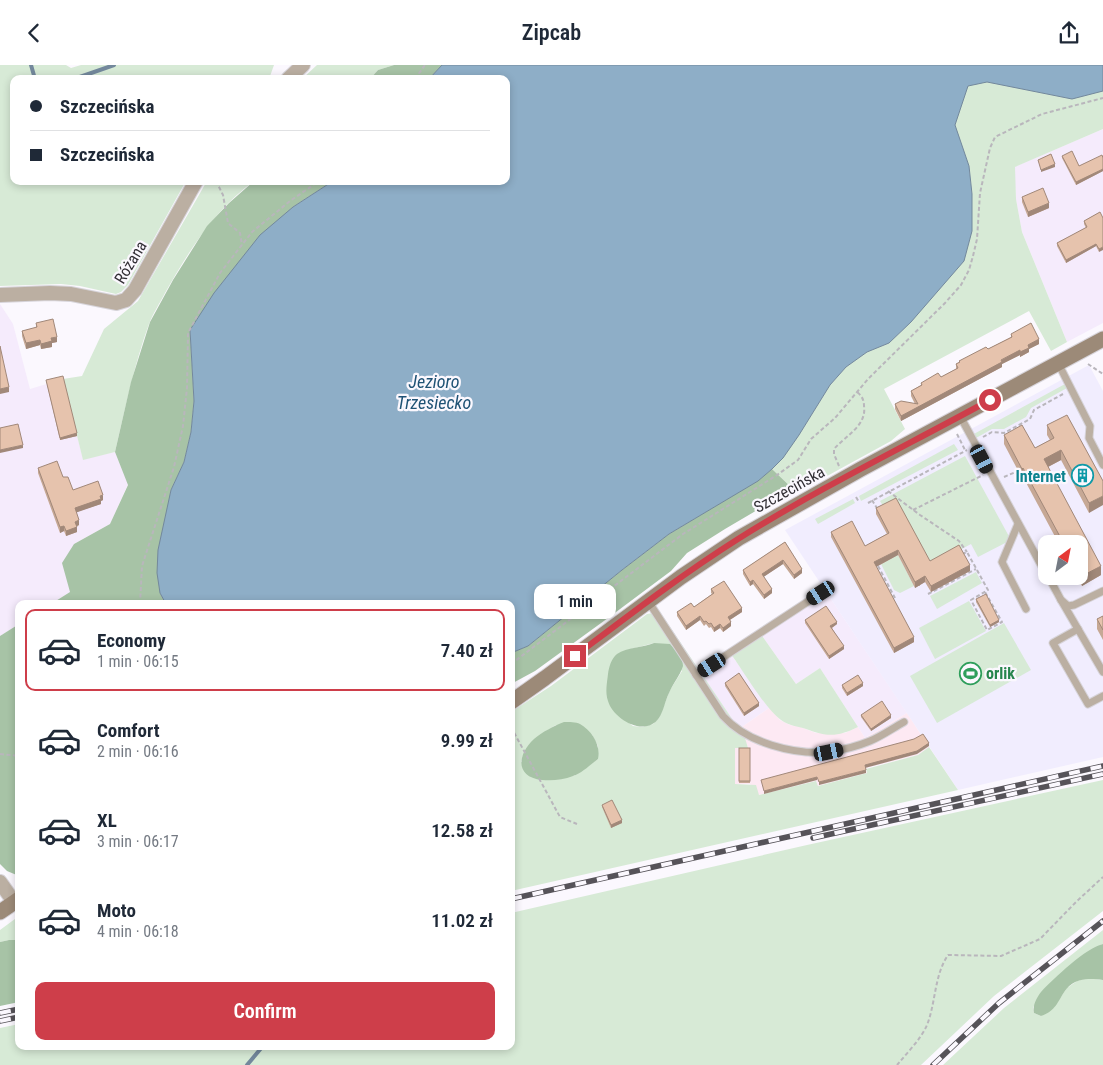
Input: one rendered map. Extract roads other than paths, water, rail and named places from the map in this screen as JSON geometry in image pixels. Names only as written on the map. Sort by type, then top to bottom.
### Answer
[{"type":"street","name":"Różana","points":[[0,295],[55,293],[79,295],[112,303],[126,300],[135,290],[194,185]]},
{"type":"street","name":"Szczecińska","points":[[515,698],[712,555],[762,524],[1103,339]]},
{"type":"street","points":[[0,882],[15,900]]},
{"type":"street","points":[[0,912],[15,902]]},
{"type":"lane","points":[[1058,363],[1090,426],[1089,438],[1103,465]]},
{"type":"lane","points":[[960,417],[1038,559]]},
{"type":"lane","points":[[1018,524],[1002,562],[1026,609]]},
{"type":"lane","points":[[1053,585],[1103,672]]},
{"type":"lane","points":[[1061,600],[1068,606],[1074,605],[1103,591]]},
{"type":"lane","points":[[696,675],[821,593]]},
{"type":"lane","points":[[648,601],[723,716],[732,725],[748,735],[773,745],[791,749],[829,752],[871,741],[904,722]]},
{"type":"lane","points":[[1072,619],[1071,611],[1074,605]]},
{"type":"lane","points":[[1078,629],[1053,643],[1088,704],[1103,696]]},
{"type":"water","name":"Jezioro Trzesiecko","points":[[442,65],[1103,65],[1103,91],[1072,99],[987,82],[968,86],[955,125],[969,166],[972,194],[972,231],[964,261],[911,322],[889,343],[867,352],[846,367],[830,385],[783,458],[772,469],[758,481],[669,534],[528,646],[515,651],[515,600],[164,600],[160,593],[157,573],[158,550],[171,490],[184,462],[191,432],[194,401],[190,330],[214,293],[260,235],[293,207],[327,185],[510,185],[510,75],[433,75]]},
{"type":"waterway","points":[[31,65],[34,75]]},
{"type":"waterway","points":[[85,75],[114,65]]},
{"type":"waterway","points":[[247,1065],[260,1050]]},
{"type":"railway","points":[[515,898],[1103,766]]},
{"type":"railway","points":[[813,838],[1103,774]]},
{"type":"railway","points":[[933,1065],[999,1003],[1103,921]]},
{"type":"railway","points":[[0,1013],[15,1010]]},
{"type":"railway","points":[[0,1021],[15,1018]]},
{"type":"place","name":"Internet","points":[[1082,476]]},
{"type":"place","name":"orlik","points":[[970,673]]}]
